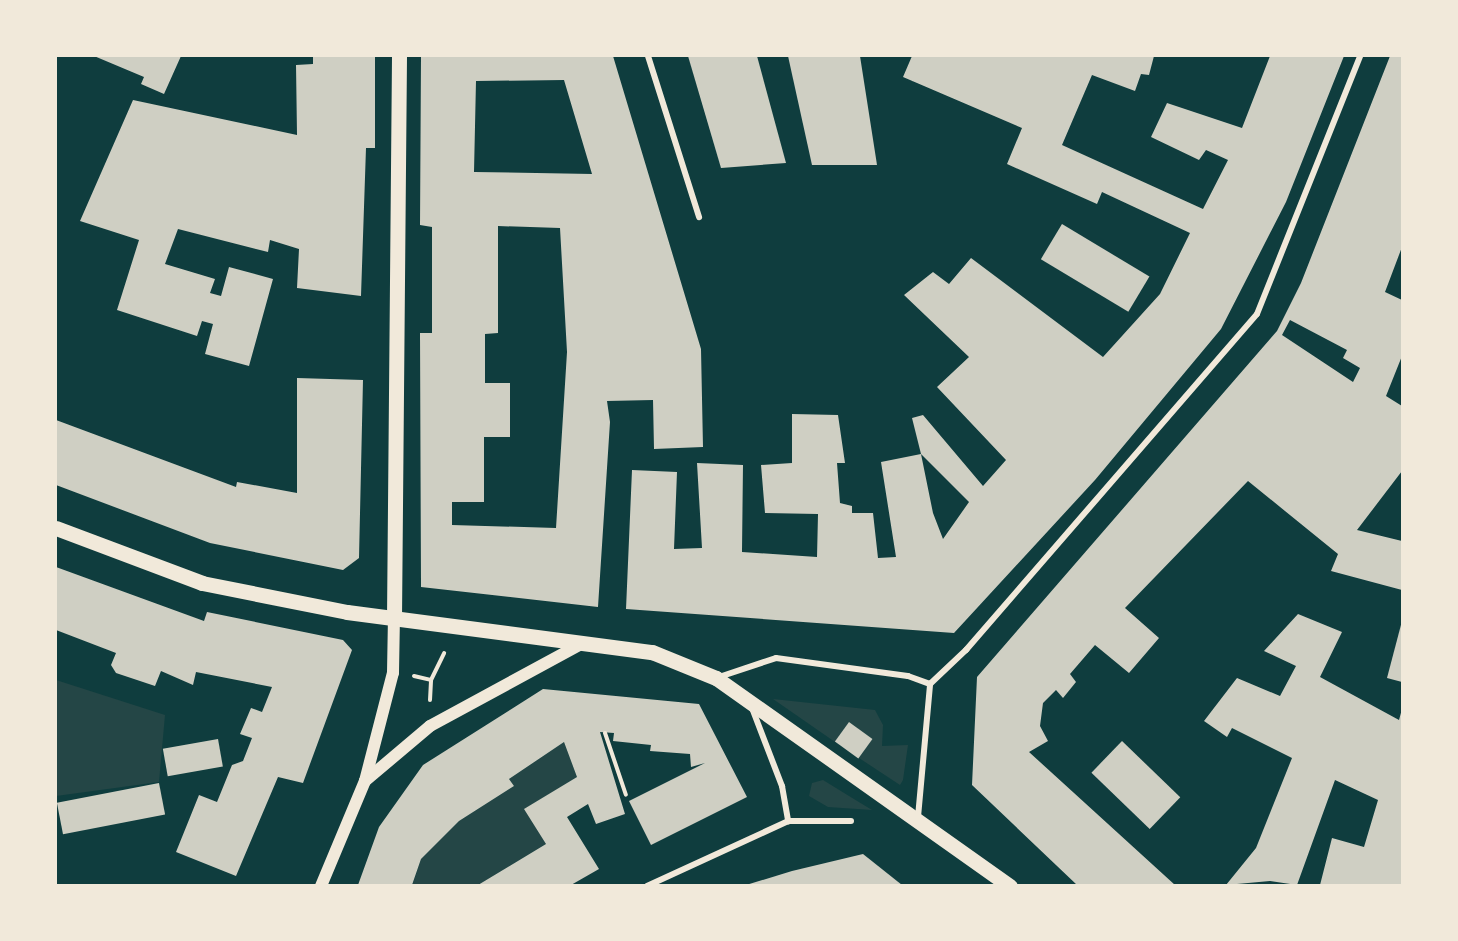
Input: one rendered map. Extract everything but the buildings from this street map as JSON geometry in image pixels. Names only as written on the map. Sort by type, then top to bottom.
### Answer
[{"type":"main road","points":[[321,885],[365,781],[393,673],[399,56]]},
{"type":"main road","points":[[56,528],[202,583],[394,618],[652,652],[716,678],[752,706],[917,820],[989,866],[1010,885]]},
{"type":"main road","points":[[365,781],[430,726],[583,643]]},
{"type":"street","points":[[648,56],[699,217]]},
{"type":"street","points":[[917,820],[930,684],[1066,537],[1257,314],[1360,56]]},
{"type":"street","points":[[716,678],[776,658],[908,676],[930,684]]},
{"type":"street","points":[[752,706],[782,786],[788,821]]},
{"type":"street","points":[[647,885],[788,821],[851,822]]},
{"type":"path","points":[[430,710],[431,680],[444,653]]},
{"type":"path","points":[[409,675],[431,680]]},
{"type":"path","points":[[605,733],[626,795]]},
{"type":"shaded area","points":[[56,680],[165,715],[159,782],[56,796]]},
{"type":"shaded area","points":[[773,699],[875,710],[883,725],[882,746],[908,745],[903,780],[900,785],[859,758],[872,739],[849,722],[835,742]]},
{"type":"shaded area","points":[[564,742],[577,777],[525,809],[546,844],[478,885],[412,886],[421,859],[459,821],[514,786],[509,779]]},
{"type":"shaded area","points":[[823,780],[872,810],[828,807],[809,796],[812,783]]}]
